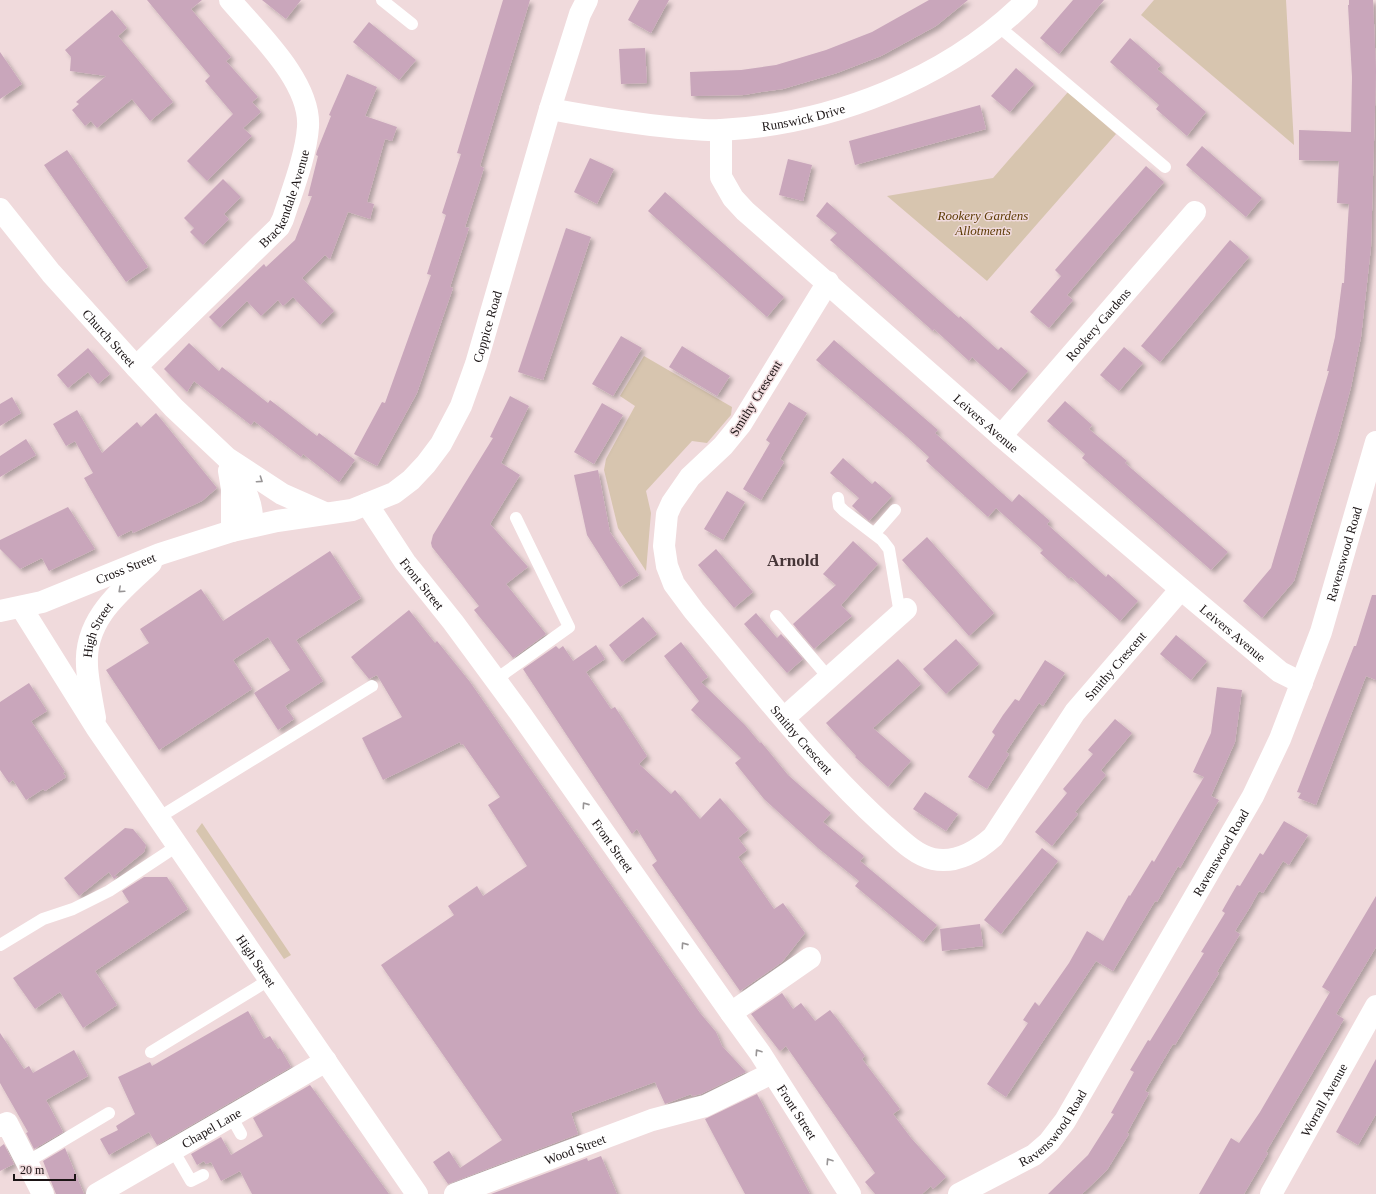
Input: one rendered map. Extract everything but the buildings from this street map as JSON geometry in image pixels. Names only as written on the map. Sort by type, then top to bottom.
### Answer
[{"type":"street","name":"Brackendale Avenue","points":[[136,367],[279,226],[283,219],[302,156],[308,128],[306,105],[295,82],[279,58],[230,0]]},
{"type":"street","name":"Coppice Road","points":[[242,529],[352,510],[394,493],[411,480],[426,464],[441,444],[461,406],[476,364],[550,109],[580,14],[587,0]]},
{"type":"street","name":"Runswick Drive","points":[[550,109],[655,126],[721,130],[776,124],[837,109],[887,91],[931,71],[998,26],[1027,0]]},
{"type":"street","name":"Leivers Avenue","points":[[721,130],[721,177],[733,198],[745,211],[828,282],[1001,436],[1181,589],[1280,672],[1302,683]]},
{"type":"street","name":"Church Street","points":[[0,209],[51,273],[136,367],[174,408],[227,458],[282,494],[326,514]]},
{"type":"street","name":"Rookery Gardens","points":[[1001,436],[1196,212]]},
{"type":"street","name":"Smithy Crescent","points":[[828,282],[741,424],[723,446],[690,477],[672,503],[667,514],[664,551],[667,566],[674,584],[694,611],[833,776],[859,802],[910,846],[933,859],[961,858],[982,847],[993,837],[1075,712],[1181,589]]},
{"type":"street","name":"Ravenswood Road","points":[[959,1194],[1034,1155],[1049,1142],[1064,1121],[1253,796],[1280,739],[1321,632],[1376,442]]},
{"type":"street","name":"Church Street","points":[[227,458],[250,501],[253,512],[242,529]]},
{"type":"street","name":"Front Street","points":[[367,504],[405,562],[495,680],[732,1013],[850,1194]]},
{"type":"street","name":"Cross Street","points":[[10,609],[42,602],[160,554],[242,529]]},
{"type":"street","name":"High Street","points":[[96,727],[87,665],[89,639],[95,622],[104,608],[160,554]]},
{"type":"street","name":"High Street","points":[[10,609],[96,727],[417,1194]]},
{"type":"street","points":[[784,718],[903,612]]},
{"type":"street","points":[[732,1013],[810,958]]},
{"type":"street","name":"Worrall Avenue","points":[[1271,1194],[1376,1006]]},
{"type":"street","name":"Chapel Lane","points":[[97,1194],[173,1150],[236,1125],[326,1061]]},
{"type":"street","name":"Wood Street","points":[[456,1194],[652,1120],[705,1106],[772,1073]]},
{"type":"street","points":[[3,1124],[27,1162],[43,1194]]},
{"type":"lane","points":[[382,0],[412,24]]},
{"type":"lane","points":[[998,26],[1165,167]]},
{"type":"lane","points":[[838,498],[839,506],[874,534],[889,549],[903,612]]},
{"type":"lane","points":[[874,534],[895,510]]},
{"type":"lane","points":[[495,680],[569,627],[516,518]]},
{"type":"lane","points":[[776,616],[829,678]]},
{"type":"lane","points":[[158,818],[372,686]]},
{"type":"lane","points":[[0,945],[43,920],[73,909],[110,891],[177,846]]},
{"type":"lane","points":[[151,1052],[269,980]]},
{"type":"lane","points":[[27,1162],[109,1113]]},
{"type":"lane","points":[[173,1150],[191,1181],[203,1175]]},
{"type":"green space","points":[[1154,0],[1286,0],[1294,145],[1141,15]]},
{"type":"green space","name":"Rookery Gardens Allotments","points":[[1068,92],[1116,134],[987,281],[887,196],[993,178]]},
{"type":"green space","points":[[644,356],[732,407],[731,415],[707,443],[692,441],[646,491],[651,513],[646,571],[618,528],[604,470],[606,459],[635,406],[620,396]]},
{"type":"green space","points":[[202,823],[291,955],[284,959],[196,831]]},
{"type":"district","name":"Arnold","points":[[793,560]]}]
